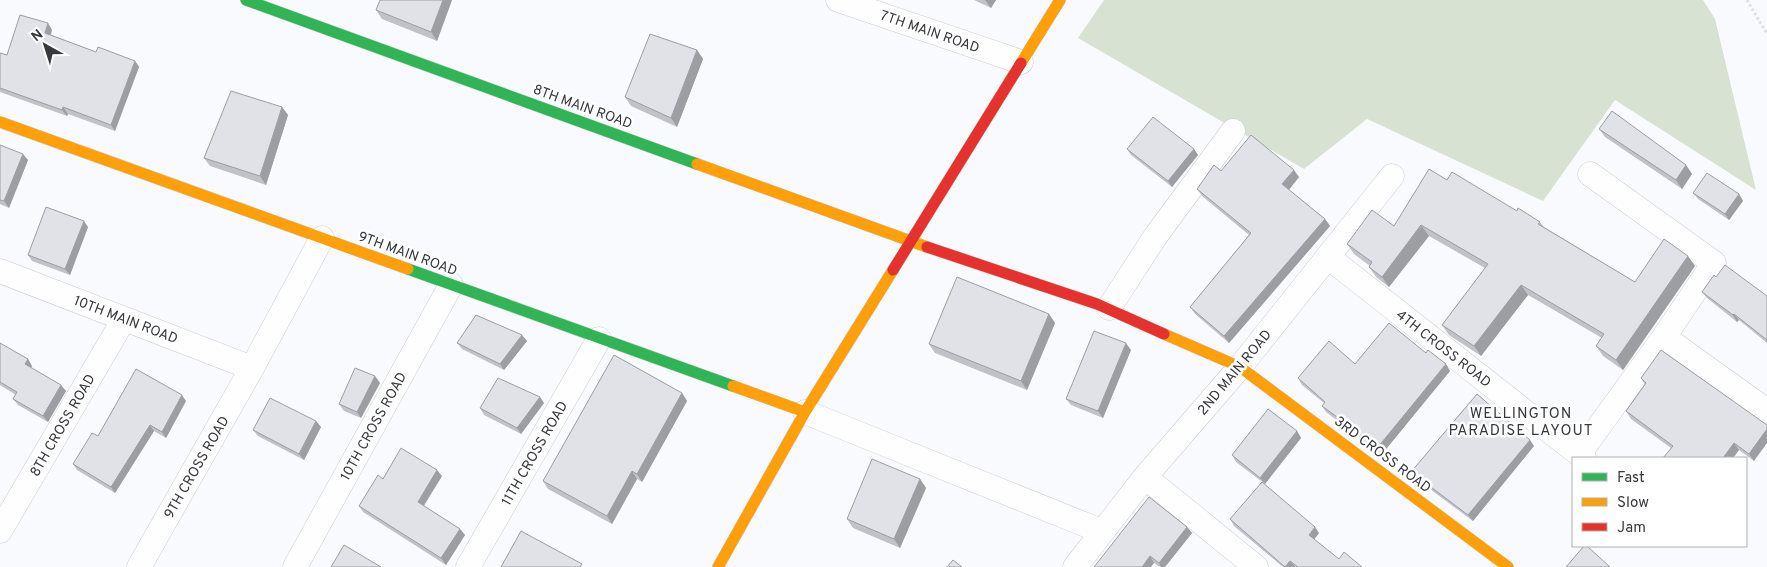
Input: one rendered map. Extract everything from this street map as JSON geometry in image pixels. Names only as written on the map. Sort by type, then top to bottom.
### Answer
[{"type":"street","name":"8TH MAIN ROAD","points":[[246,0],[909,241],[1109,308]]},
{"type":"street","name":"7TH MAIN ROAD","points":[[838,0],[1022,62]]},
{"type":"street","points":[[718,567],[805,412],[909,241],[1060,0]]},
{"type":"street","name":"9TH MAIN ROAD","points":[[0,122],[805,412]]},
{"type":"street","points":[[1109,308],[1155,237],[1233,131]]},
{"type":"street","points":[[1581,456],[1714,263],[1590,174]]},
{"type":"street","name":"2ND MAIN ROAD","points":[[1075,567],[1101,531],[1240,367],[1392,176]]},
{"type":"street","name":"9TH CROSS ROAD","points":[[139,567],[252,368],[322,238]]},
{"type":"street","name":"4TH CROSS ROAD","points":[[1328,257],[1581,456]]},
{"type":"street","name":"10TH MAIN ROAD","points":[[0,271],[252,368]]},
{"type":"street","name":"10TH CROSS ROAD","points":[[295,567],[452,285]]},
{"type":"street","name":"3RD CROSS ROAD","points":[[1109,308],[1240,367],[1508,567]]},
{"type":"street","name":"8TH CROSS ROAD","points":[[0,532],[124,319]]},
{"type":"street","points":[[1664,337],[1767,411]]},
{"type":"street","name":"11TH CROSS ROAD","points":[[468,567],[599,339]]},
{"type":"street","points":[[805,412],[1101,531]]},
{"type":"street","points":[[1145,477],[1256,567]]},
{"type":"path","points":[[1746,0],[1767,34]]},
{"type":"green space","points":[[1104,0],[1703,0],[1715,19],[1756,190],[1615,100],[1543,201],[1367,119],[1304,169],[1078,38]]},
{"type":"building","points":[[380,0],[443,0],[431,32],[376,10]]},
{"type":"building","points":[[20,15],[48,23],[45,33],[96,52],[98,47],[135,61],[111,125],[63,107],[62,110],[0,88],[0,53],[7,55]]},
{"type":"building","points":[[650,34],[697,50],[671,118],[625,97]]},
{"type":"building","points":[[231,91],[282,107],[260,176],[204,158]]},
{"type":"building","points":[[1612,111],[1686,165],[1676,180],[1599,129]]},
{"type":"building","points":[[1153,117],[1194,149],[1168,181],[1127,149]]},
{"type":"building","points":[[1251,135],[1294,170],[1282,184],[1325,219],[1224,336],[1190,307],[1251,233],[1197,189],[1214,165],[1221,171]]},
{"type":"building","points":[[0,145],[23,154],[4,201],[0,200]]},
{"type":"building","points":[[1429,169],[1447,180],[1452,172],[1517,211],[1518,208],[1540,222],[1538,224],[1635,282],[1664,239],[1688,256],[1616,360],[1596,346],[1604,334],[1521,285],[1474,346],[1442,325],[1488,264],[1421,225],[1382,277],[1369,267],[1372,262],[1347,244],[1372,210],[1394,226]]},
{"type":"building","points":[[1707,173],[1739,194],[1725,214],[1693,193]]},
{"type":"building","points":[[46,207],[84,221],[65,269],[28,255]]},
{"type":"building","points":[[1725,265],[1767,296],[1767,340],[1702,292],[1714,275],[1716,277]]},
{"type":"building","points":[[957,277],[1049,314],[1021,381],[929,344]]},
{"type":"building","points":[[476,315],[522,335],[500,364],[457,343]]},
{"type":"building","points":[[1389,323],[1426,353],[1428,350],[1446,364],[1378,447],[1322,406],[1325,402],[1298,378],[1329,341],[1355,364]]},
{"type":"building","points":[[1094,331],[1126,343],[1098,411],[1066,399]]},
{"type":"building","points":[[0,343],[28,359],[25,364],[61,385],[43,416],[13,399],[17,392],[0,382]]},
{"type":"building","points":[[1661,350],[1767,425],[1767,429],[1749,454],[1734,443],[1724,457],[1664,457],[1673,446],[1626,411],[1646,383],[1641,378]]},
{"type":"building","points":[[614,355],[682,393],[637,474],[632,471],[607,516],[543,481]]},
{"type":"building","points":[[355,368],[375,376],[357,412],[339,404]]},
{"type":"building","points":[[136,369],[182,395],[162,432],[150,425],[111,487],[73,464],[92,433],[98,436]]},
{"type":"building","points":[[498,378],[540,397],[517,428],[480,408]]},
{"type":"building","points":[[1477,394],[1530,440],[1468,515],[1411,472]]},
{"type":"building","points":[[270,398],[316,421],[299,454],[253,430]]},
{"type":"building","points":[[1268,409],[1297,431],[1260,478],[1232,455]]},
{"type":"building","points":[[401,448],[437,470],[418,502],[460,529],[441,558],[359,506],[378,475],[383,479]]},
{"type":"building","points":[[872,459],[920,479],[894,539],[847,519]]},
{"type":"building","points":[[1262,482],[1315,527],[1309,535],[1339,559],[1344,552],[1362,567],[1298,567],[1290,561],[1285,567],[1230,519]]},
{"type":"building","points":[[1149,497],[1187,527],[1159,563],[1150,556],[1142,567],[1094,567]]},
{"type":"building","points":[[521,531],[582,564],[580,567],[501,567]]},
{"type":"building","points":[[344,545],[381,567],[331,567]]},
{"type":"building","points":[[1583,547],[1588,547],[1610,567],[1566,567]]},
{"type":"building","points":[[953,560],[962,567],[947,567]]},
{"type":"traffic: fast","points":[[246,0],[697,164]]},
{"type":"traffic: fast","points":[[408,269],[733,386]]},
{"type":"traffic: slow","points":[[1021,63],[1060,0]]},
{"type":"traffic: slow","points":[[0,122],[408,269]]},
{"type":"traffic: slow","points":[[697,164],[927,247]]},
{"type":"traffic: slow","points":[[718,567],[805,412],[893,270]]},
{"type":"traffic: slow","points":[[1164,334],[1240,367],[1508,567]]},
{"type":"traffic: slow","points":[[733,386],[805,412]]},
{"type":"traffic: jam","points":[[893,270],[1021,63]]},
{"type":"traffic: jam","points":[[927,247],[1097,304],[1164,334]]},
{"type":"district","name":"WELLINGTON PARADISE LAYOUT","points":[[1521,422]]}]
